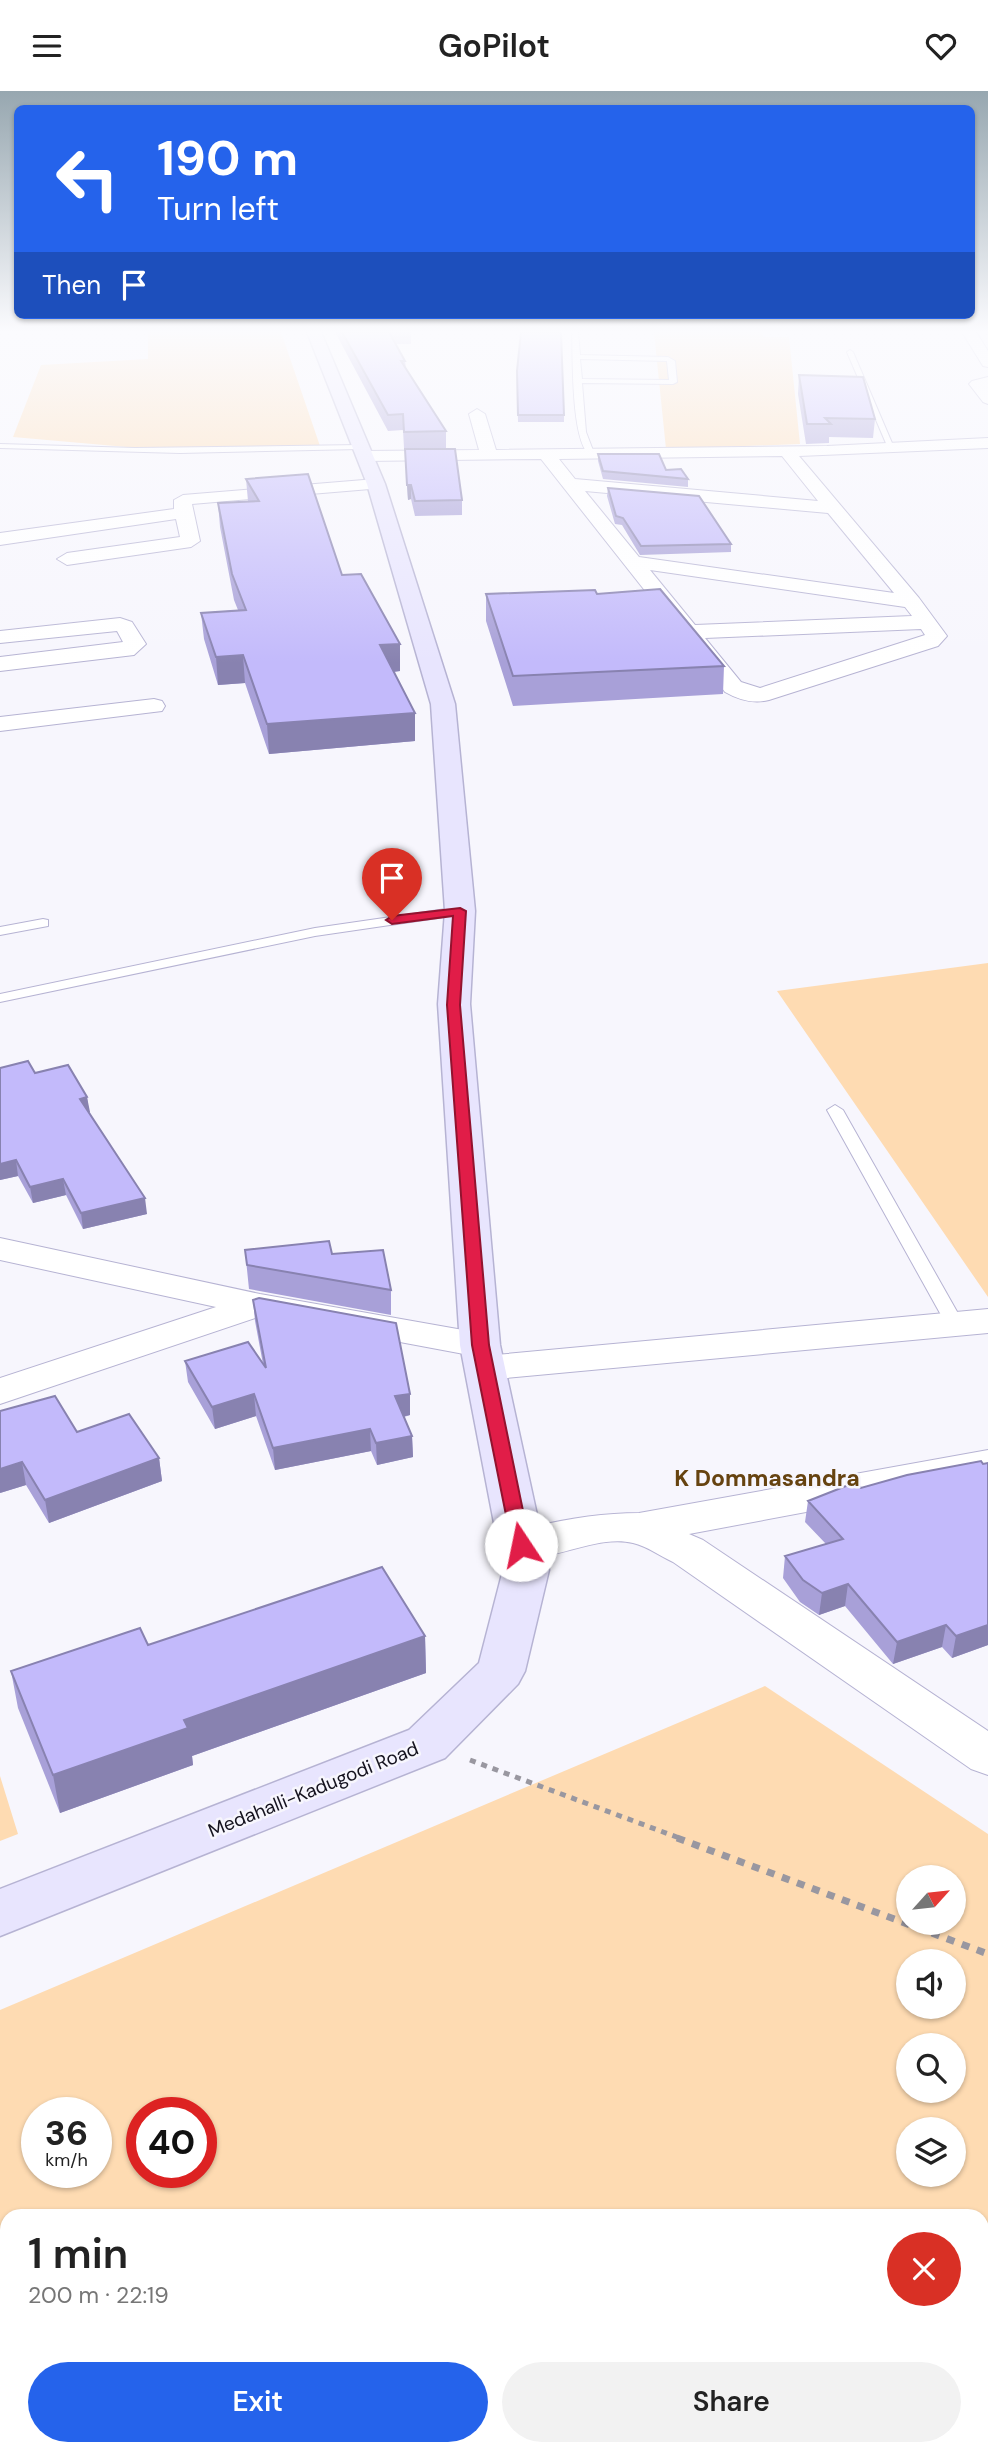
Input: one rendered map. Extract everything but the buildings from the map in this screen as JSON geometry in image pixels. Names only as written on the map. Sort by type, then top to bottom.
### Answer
[{"type":"street","name":"Medahalli-Kadugodi Road","points":[[0,1913],[427,1744],[501,1671],[527,1570],[483,1356],[454,1005],[460,911],[443,704],[359,442]]},
{"type":"street","points":[[485,442],[489,454]]},
{"type":"street","points":[[67,559],[191,541],[183,513],[183,501],[367,462],[489,454],[786,451],[988,443]]},
{"type":"street","points":[[545,454],[733,687],[746,694],[761,695],[930,641],[936,636],[912,602],[786,451]]},
{"type":"street","points":[[575,491],[839,514]]},
{"type":"street","points":[[0,539],[183,513]]},
{"type":"street","points":[[632,562],[912,602]]},
{"type":"street","points":[[688,632],[928,622]]},
{"type":"street","points":[[0,637],[120,624],[125,626],[135,644],[126,650],[0,664]]},
{"type":"street","points":[[0,724],[155,706]]},
{"type":"street","points":[[0,1249],[260,1304],[483,1356],[971,1323]]},
{"type":"street","points":[[0,1391],[260,1304]]},
{"type":"street","points":[[521,1545],[611,1528],[639,1528],[988,1464]]},
{"type":"street","points":[[639,1528],[688,1551],[988,1756]]},
{"type":"lane","points":[[586,442],[590,453]]},
{"type":"lane","points":[[890,442],[892,447]]},
{"type":"lane","points":[[0,446],[55,450],[180,450],[367,462]]},
{"type":"lane","points":[[0,998],[315,932],[460,911]]},
{"type":"lane","points":[[0,931],[43,923]]},
{"type":"lane","points":[[835,1110],[971,1323]]},
{"type":"path","points":[[427,1744],[988,1954]]},
{"type":"shaded area","points":[[73,442],[319,442],[320,446],[138,448]]},
{"type":"shaded area","points":[[665,442],[800,444],[666,449]]},
{"type":"shaded area","points":[[988,963],[988,1297],[777,991]]},
{"type":"shaded area","points":[[765,1686],[988,1834],[988,2209],[0,2209],[0,2010]]},
{"type":"shaded area","points":[[0,1776],[18,1834],[0,1841]]},
{"type":"district","name":"K Dommasandra","points":[[767,1478]]},
{"type":"route","points":[[392,920],[460,911],[454,1005],[480,1345],[521,1545]]}]
